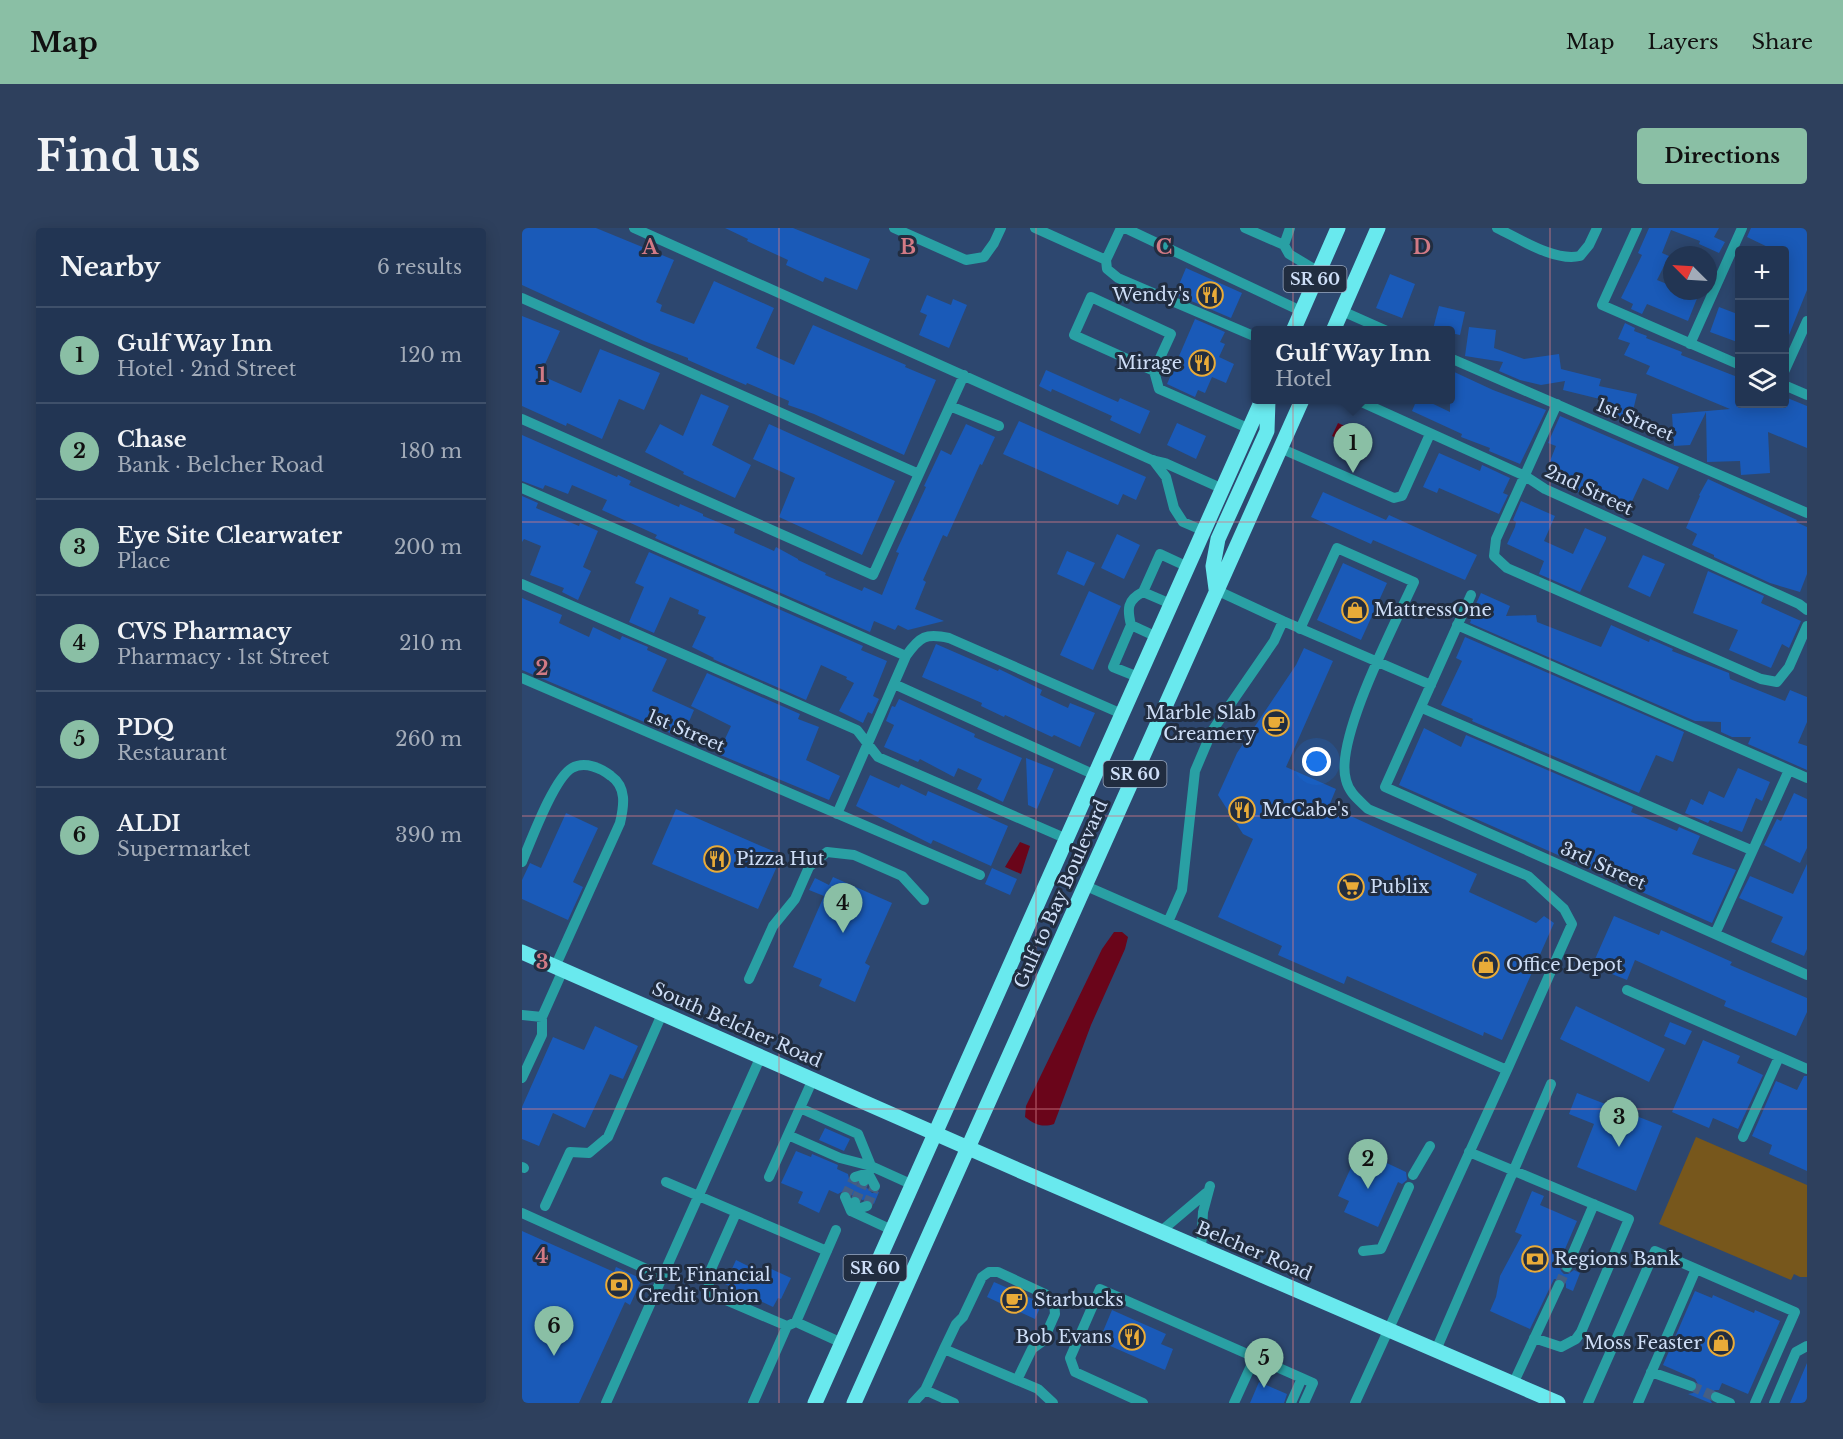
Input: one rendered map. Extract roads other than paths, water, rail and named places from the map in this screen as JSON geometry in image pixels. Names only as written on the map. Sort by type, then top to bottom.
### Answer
[{"type":"main road","name":"SR 60","points":[[1295,326],[1338,228]]},
{"type":"main road","name":"SR 60","points":[[1335,326],[1378,228]]},
{"type":"main road","name":"Gulf to Bay Boulevard","points":[[815,1403],[1260,404]]},
{"type":"main road","points":[[1216,590],[1213,566],[1218,539],[1267,431],[1268,404]]},
{"type":"main road","name":"Gulf to Bay Boulevard","points":[[854,1403],[1300,404]]},
{"type":"main road","name":"South Belcher Road","points":[[522,952],[936,1133]]},
{"type":"main road","name":"Belcher Road","points":[[936,1133],[1201,1250],[1558,1403]]},
{"type":"street","points":[[634,228],[1152,460],[1165,463],[1223,489]]},
{"type":"street","points":[[894,228],[966,260],[984,257],[1001,228]]},
{"type":"street","points":[[1035,228],[1106,260]]},
{"type":"street","points":[[1251,335],[1118,278],[1107,269],[1106,260],[1123,228],[1301,311]]},
{"type":"street","points":[[1245,228],[1284,245],[1289,254],[1319,272]]},
{"type":"street","points":[[1284,245],[1290,228]]},
{"type":"street","points":[[1497,228],[1557,256],[1570,259],[1580,256],[1589,244],[1596,228]]},
{"type":"street","points":[[1637,228],[1602,305],[1735,363]]},
{"type":"street","points":[[1690,344],[1742,228]]},
{"type":"street","points":[[1154,371],[1074,335],[1091,297],[1171,334],[1154,371],[1159,389],[1250,429]]},
{"type":"street","points":[[522,298],[919,474]]},
{"type":"street","points":[[1342,311],[1378,326]]},
{"type":"street","points":[[1789,363],[1807,321]]},
{"type":"street","name":"1st Street","points":[[1455,360],[1807,513]]},
{"type":"street","points":[[522,419],[873,575],[964,375]]},
{"type":"street","points":[[1789,387],[1807,395]]},
{"type":"street","name":"2nd Street","points":[[1367,404],[1525,477],[1545,489],[1799,604],[1807,610]]},
{"type":"street","points":[[1557,404],[1496,539],[1494,556],[1507,568],[1761,679],[1777,682],[1789,667],[1807,626]]},
{"type":"street","points":[[950,406],[999,426]]},
{"type":"street","points":[[1280,448],[1394,498],[1402,496],[1430,434]]},
{"type":"street","points":[[1152,460],[1166,477],[1174,508],[1183,522],[1204,531]]},
{"type":"street","points":[[522,488],[906,656]]},
{"type":"street","points":[[1300,629],[1336,548],[1414,582],[1356,712],[1345,752],[1345,779],[1352,795],[1368,809],[1528,876],[1564,909],[1572,924],[1355,1403]]},
{"type":"street","points":[[1138,677],[1113,666],[1131,625],[1128,610],[1134,597],[1143,592],[1160,554],[1188,567]]},
{"type":"street","points":[[522,585],[857,730],[878,757],[1067,839]]},
{"type":"street","points":[[1216,590],[1431,685]]},
{"type":"street","points":[[1143,592],[1171,604]]},
{"type":"street","points":[[1471,595],[1422,708],[1751,850]]},
{"type":"street","points":[[1168,922],[1182,890],[1195,771],[1212,731],[1274,641],[1283,621]]},
{"type":"street","points":[[1131,625],[1156,637]]},
{"type":"street","points":[[1458,626],[1807,778]]},
{"type":"street","points":[[837,814],[906,656],[916,642],[932,634],[949,638],[1122,714]]},
{"type":"street","name":"1st Street","points":[[522,678],[980,875]]},
{"type":"street","points":[[894,684],[1095,775]]},
{"type":"street","name":"3rd Street","points":[[1422,708],[1385,787],[1807,975]]},
{"type":"street","points":[[522,862],[556,787],[565,774],[573,767],[586,765],[603,770],[615,778],[622,788],[624,806],[620,823],[574,926],[542,1017],[542,1035],[522,1078]]},
{"type":"street","points":[[1715,934],[1789,770]]},
{"type":"street","points":[[749,979],[773,926],[795,899],[809,867],[827,852],[854,855],[902,876],[924,900]]},
{"type":"street","points":[[1086,886],[1507,1070]]},
{"type":"street","points":[[1627,990],[1807,1069]]},
{"type":"street","points":[[545,1206],[570,1152],[589,1153],[608,1137],[662,1014]]},
{"type":"street","points":[[522,1015],[542,1017]]},
{"type":"street","points":[[606,1403],[761,1056]]},
{"type":"street","points":[[1743,1137],[1779,1057]]},
{"type":"street","points":[[769,1177],[813,1079]]},
{"type":"street","points":[[1436,1350],[1551,1084]]},
{"type":"street","points":[[800,1108],[858,1134],[867,1177]]},
{"type":"street","points":[[788,1136],[840,1158],[867,1177],[913,1185]]},
{"type":"street","points":[[1413,1175],[1430,1146]]},
{"type":"street","points":[[1469,1152],[1629,1219],[1576,1339],[1561,1347],[1534,1338]]},
{"type":"street","points":[[666,1182],[827,1251]]},
{"type":"street","points":[[1363,1251],[1381,1249],[1409,1187]]},
{"type":"street","points":[[1160,1232],[1208,1189],[1201,1250]]},
{"type":"street","points":[[867,1206],[851,1203],[892,1230]]},
{"type":"street","points":[[1567,1267],[1594,1204]]},
{"type":"street","points":[[522,1213],[662,1276]]},
{"type":"street","points":[[736,1213],[708,1276],[709,1287],[714,1295],[842,1343]]},
{"type":"street","points":[[753,1403],[836,1230]]},
{"type":"street","points":[[1588,1403],[1655,1251],[1795,1312],[1755,1403]]},
{"type":"street","points":[[1638,1403],[1696,1269]]},
{"type":"street","points":[[913,1403],[925,1390],[956,1324],[963,1317],[982,1277],[989,1272],[998,1272],[1045,1294],[1054,1303],[1055,1314],[1043,1341],[1032,1349],[1017,1380]]},
{"type":"street","points":[[1513,1384],[1559,1285]]},
{"type":"street","points":[[1143,1403],[1075,1372],[1070,1358],[1100,1289],[1313,1383],[1304,1403]]},
{"type":"street","points":[[1774,1403],[1796,1352],[1807,1346]]},
{"type":"street","points":[[944,1349],[1038,1389],[1053,1403]]},
{"type":"street","points":[[1234,1403],[1255,1357]]},
{"type":"street","points":[[1651,1372],[1691,1386]]},
{"type":"street","points":[[1291,1403],[1302,1378]]},
{"type":"street","points":[[925,1390],[954,1403]]},
{"type":"street","points":[[1716,1397],[1730,1403]]},
{"type":"tunnel","points":[[845,1197],[855,1177]]},
{"type":"tunnel","points":[[855,1202],[864,1181]]},
{"type":"tunnel","points":[[867,1206],[875,1186]]},
{"type":"tunnel","points":[[1559,1285],[1567,1267]]},
{"type":"tunnel","points":[[1691,1386],[1716,1397]]},
{"type":"place","name":"Wendy's","points":[[1210,295]]},
{"type":"place","name":"Mirage","points":[[1202,363]]},
{"type":"place","name":"Gulf Way Inn","points":[[1353,473]]},
{"type":"place","name":"MattressOne","points":[[1355,610]]},
{"type":"place","name":"Marble Slab Creamery","points":[[1276,723]]},
{"type":"place","name":"McCabe's","points":[[1242,810]]},
{"type":"place","name":"Pizza Hut","points":[[717,859]]},
{"type":"place","name":"Publix","points":[[1351,887]]},
{"type":"place","name":"CVS Pharmacy","points":[[843,933]]},
{"type":"place","name":"Office Depot","points":[[1486,965]]},
{"type":"place","name":"Eye Site Clearwater","points":[[1619,1147]]},
{"type":"place","name":"Chase","points":[[1368,1189]]},
{"type":"place","name":"Regions Bank","points":[[1535,1259]]},
{"type":"place","name":"GTE Financial Credit Union","points":[[619,1285]]},
{"type":"place","name":"Starbucks","points":[[1014,1300]]},
{"type":"place","name":"Bob Evans","points":[[1132,1337]]},
{"type":"place","name":"Moss Feaster","points":[[1721,1343]]},
{"type":"place","name":"ALDI","points":[[554,1356]]},
{"type":"place","name":"PDQ","points":[[1264,1388]]}]
